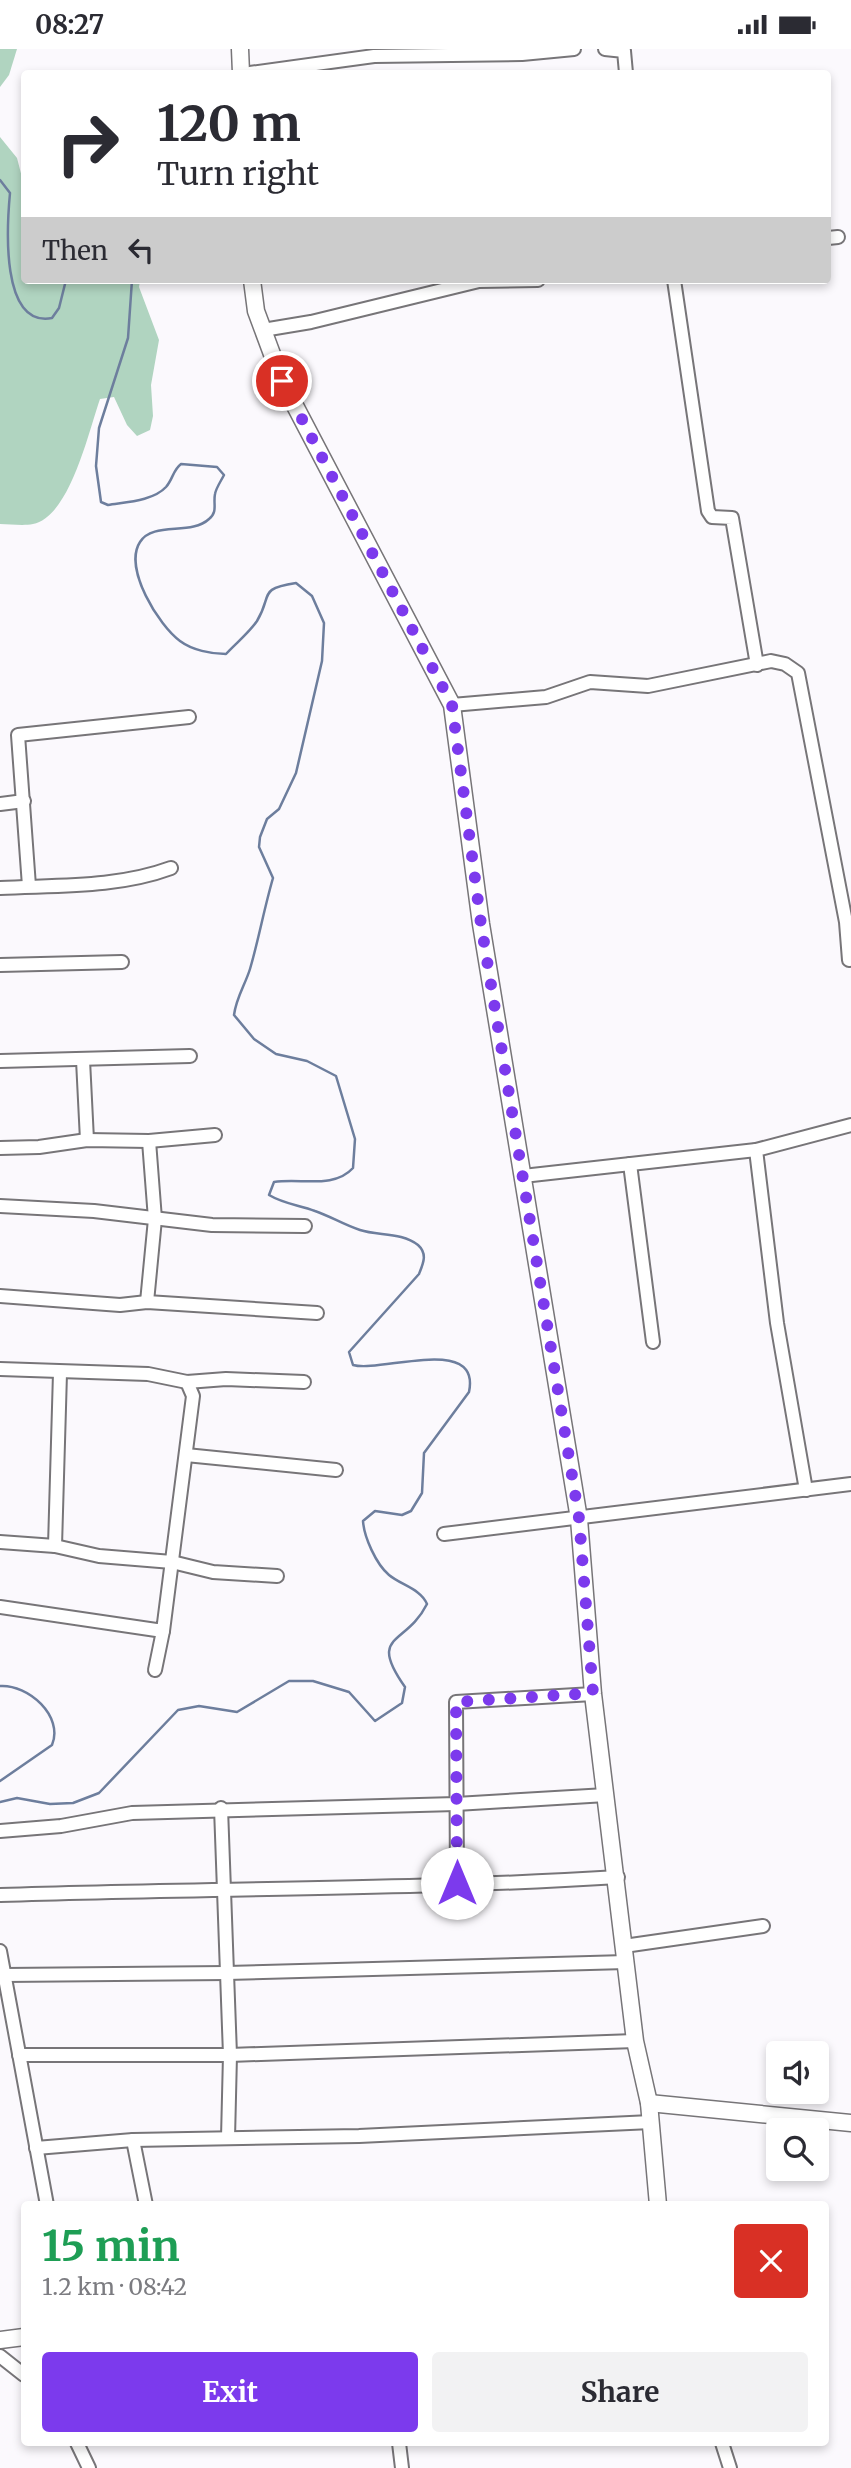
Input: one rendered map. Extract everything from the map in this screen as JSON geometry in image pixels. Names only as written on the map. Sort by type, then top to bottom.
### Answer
[{"type":"street","points":[[240,49],[241,70]]},
{"type":"street","points":[[272,70],[374,56],[522,54],[574,49]]},
{"type":"street","points":[[605,49],[624,51],[626,70]]},
{"type":"street","points":[[253,284],[256,311],[282,381],[452,705],[481,924],[579,1518],[593,1693],[618,1877],[635,2041],[649,2103],[658,2201]]},
{"type":"street","points":[[263,330],[310,322],[467,284]]},
{"type":"street","points":[[675,284],[708,511],[712,517],[733,518],[757,665]]},
{"type":"street","points":[[452,705],[546,697],[590,683],[648,686],[771,661],[785,664],[798,673],[846,922],[849,960]]},
{"type":"street","points":[[29,886],[18,735],[189,717]]},
{"type":"street","points":[[0,804],[23,801]]},
{"type":"street","points":[[0,888],[119,881],[144,878],[171,868]]},
{"type":"street","points":[[0,965],[122,962]]},
{"type":"street","points":[[0,1061],[62,1057],[83,1060],[190,1056]]},
{"type":"street","points":[[83,1060],[87,1140]]},
{"type":"street","points":[[523,1176],[755,1150],[851,1125]]},
{"type":"street","points":[[0,1148],[39,1147],[87,1140],[149,1141],[215,1135]]},
{"type":"street","points":[[147,1302],[155,1219],[149,1141]]},
{"type":"street","points":[[755,1150],[777,1322],[806,1490]]},
{"type":"street","points":[[630,1164],[653,1342]]},
{"type":"street","points":[[0,1206],[94,1211],[212,1224],[305,1226]]},
{"type":"street","points":[[0,1296],[120,1305],[147,1302],[317,1313]]},
{"type":"street","points":[[0,1369],[148,1374],[187,1382],[226,1379],[304,1382]]},
{"type":"street","points":[[55,1546],[60,1373]]},
{"type":"street","points":[[155,1670],[163,1631],[193,1396],[187,1382]]},
{"type":"street","points":[[186,1455],[336,1470]]},
{"type":"street","points":[[443,1534],[851,1484]]},
{"type":"street","points":[[0,1542],[55,1546],[99,1556],[172,1562],[213,1571],[277,1576]]},
{"type":"street","points":[[0,1608],[163,1631]]},
{"type":"street","points":[[457,1883],[456,1702],[593,1693]]},
{"type":"street","points":[[0,1831],[61,1826],[132,1813],[222,1808],[456,1804],[606,1795]]},
{"type":"street","points":[[222,1808],[222,1888],[230,2056],[228,2138]]},
{"type":"street","points":[[0,1895],[222,1888],[318,1890],[618,1877]]},
{"type":"street","points":[[4,1975],[227,1973],[625,1954],[763,1926]]},
{"type":"street","points":[[0,1951],[46,2201]]},
{"type":"street","points":[[19,2055],[230,2056],[635,2041]]},
{"type":"street","points":[[649,2103],[851,2123]]},
{"type":"street","points":[[36,2148],[133,2140],[651,2122]]},
{"type":"street","points":[[133,2140],[145,2201]]},
{"type":"street","points":[[0,2340],[21,2337]]},
{"type":"street","points":[[0,2356],[21,2373]]},
{"type":"street","points":[[80,2446],[89,2468]]},
{"type":"street","points":[[399,2446],[402,2468]]},
{"type":"street","points":[[723,2446],[730,2468]]},
{"type":"green space","points":[[0,49],[17,49],[9,75],[0,87]]},
{"type":"green space","points":[[0,137],[17,158],[21,173],[21,284],[139,284],[159,340],[151,385],[153,416],[150,430],[137,436],[127,425],[114,397],[100,399],[76,471],[58,506],[46,518],[33,524],[0,524]]},
{"type":"waterway","points":[[0,180],[10,193],[10,271],[23,307],[35,317],[52,318],[59,308],[65,284]]},
{"type":"waterway","points":[[0,1802],[17,1798],[50,1804],[73,1803],[99,1793],[178,1710],[199,1706],[237,1712],[289,1681],[313,1681],[349,1692],[375,1721],[402,1703],[405,1687],[394,1670],[389,1657],[390,1648],[427,1604],[420,1595],[384,1570],[372,1550],[363,1521],[375,1511],[402,1515],[411,1511],[422,1493],[424,1453],[469,1392],[469,1375],[460,1364],[445,1360],[353,1365],[349,1352],[419,1274],[424,1255],[418,1245],[405,1238],[348,1226],[321,1213],[269,1195],[274,1182],[327,1181],[353,1168],[355,1139],[336,1076],[307,1061],[276,1054],[254,1039],[234,1015],[250,969],[273,878],[259,847],[260,837],[267,819],[279,809],[296,773],[322,661],[324,623],[312,596],[296,583],[284,585],[271,591],[254,625],[226,654],[220,654],[196,649],[180,641],[162,623],[146,596],[136,566],[136,553],[140,542],[154,532],[192,527],[209,519],[214,511],[216,492],[224,475],[217,467],[181,464],[161,492],[139,500],[108,505],[101,502],[96,466],[99,428],[128,338],[132,284]]},
{"type":"waterway","points":[[0,1686],[22,1690],[32,1696],[48,1713],[54,1734],[52,1745],[0,1781]]},
{"type":"route","points":[[282,381],[452,705],[481,924],[579,1518],[593,1693],[484,1698],[456,1702],[457,1883]]}]
